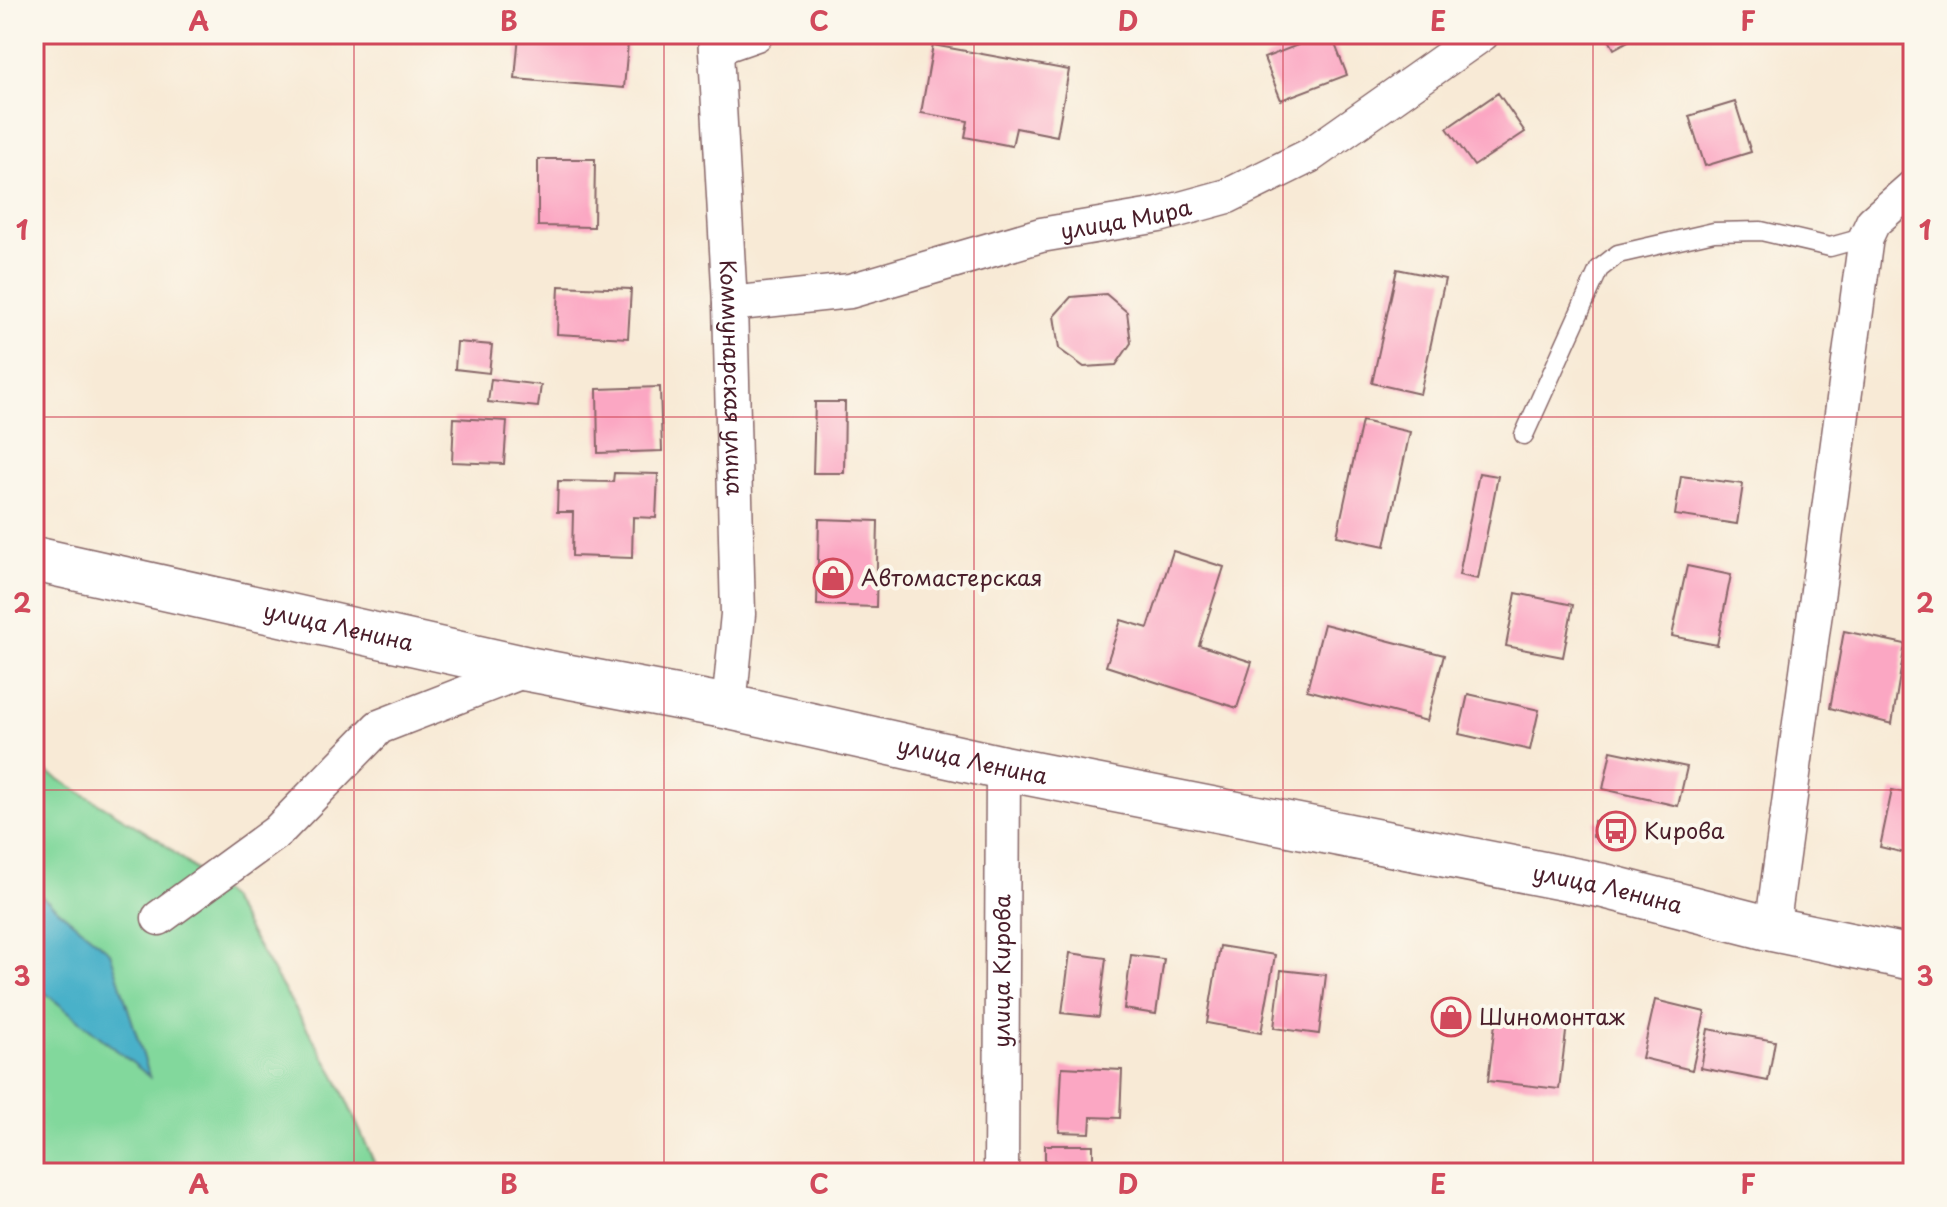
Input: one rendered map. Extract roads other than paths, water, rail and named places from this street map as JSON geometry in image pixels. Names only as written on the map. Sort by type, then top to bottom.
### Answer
[{"type":"main road","name":"улица Ленина","points":[[34,559],[528,669],[729,707],[1003,768],[1604,886],[1772,929],[1913,958]]},
{"type":"street","name":"Коммунарская улица","points":[[729,707],[738,614],[730,304],[715,41],[756,34]]},
{"type":"street","name":"улица Мира","points":[[730,304],[850,291],[1041,235],[1159,215],[1228,196],[1309,156],[1482,34]]},
{"type":"street","points":[[1772,929],[1866,237],[1873,222],[1913,187]]},
{"type":"street","points":[[159,918],[277,832],[379,727],[528,669]]},
{"type":"street","name":"улица Кирова","points":[[1001,1173],[1003,768]]},
{"type":"lane","points":[[1524,435],[1599,269],[1618,254],[1714,232],[1761,231],[1830,247],[1866,237]]},
{"type":"water","points":[[34,890],[110,952],[150,1077],[34,984]]},
{"type":"place","name":"Автомастерская","points":[[833,578]]},
{"type":"place","name":"Кирова","points":[[1616,831]]},
{"type":"place","name":"Шиномонтаж","points":[[1451,1017]]}]
